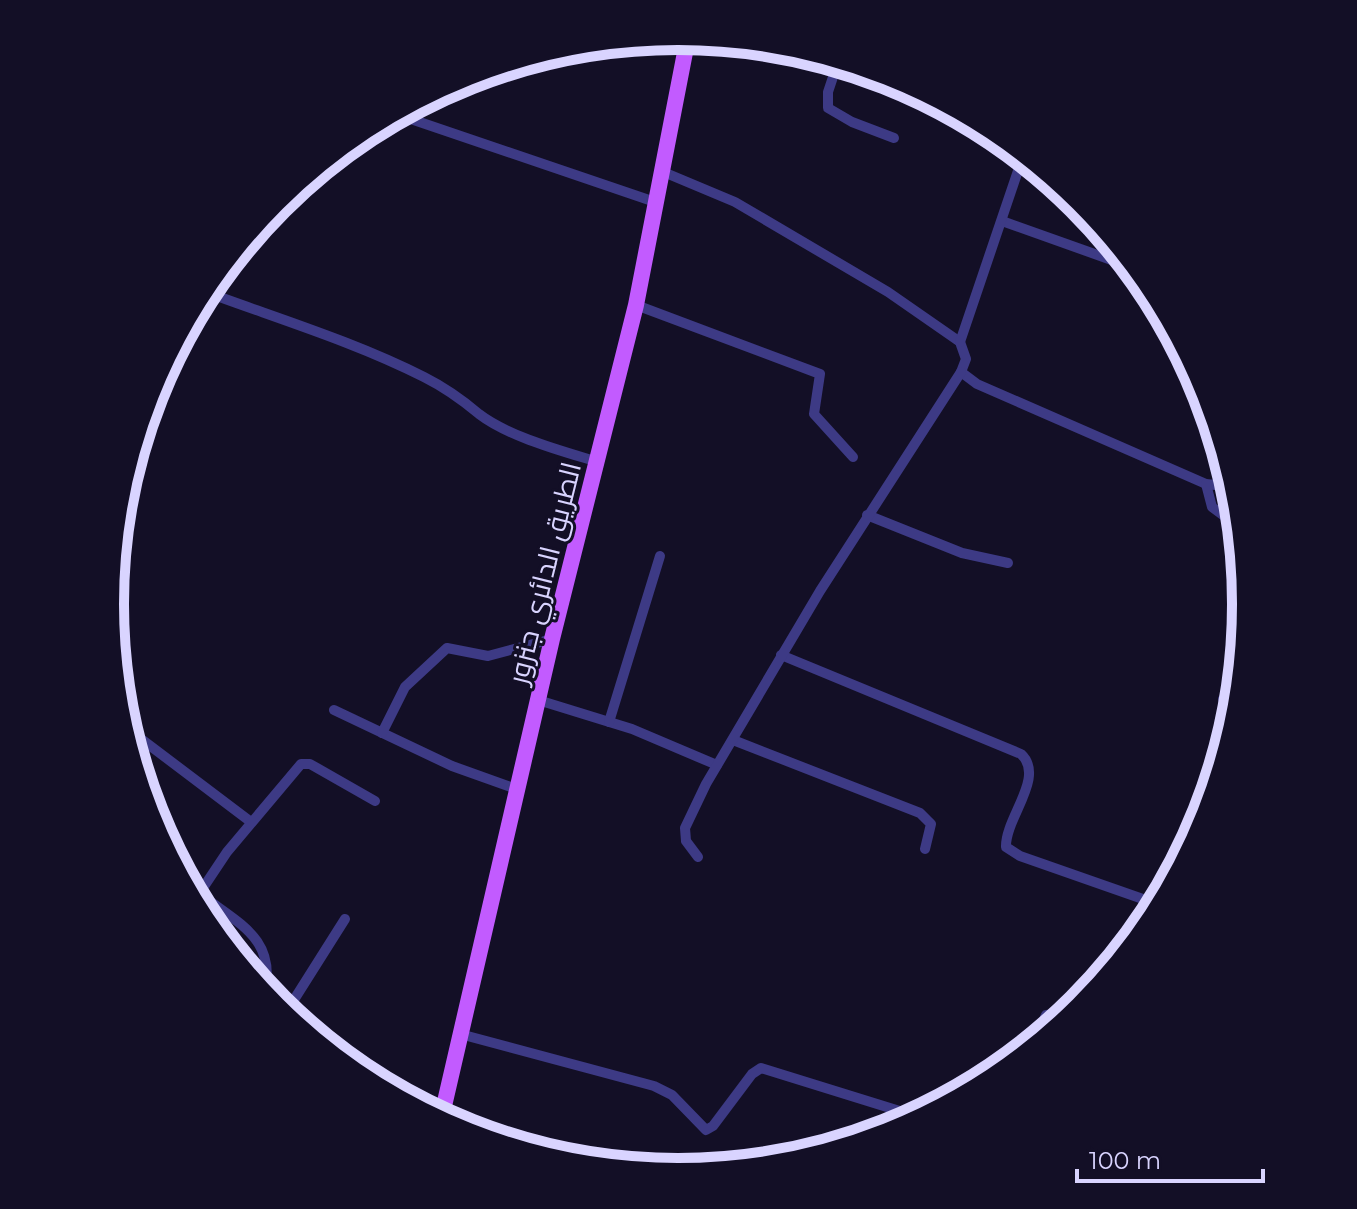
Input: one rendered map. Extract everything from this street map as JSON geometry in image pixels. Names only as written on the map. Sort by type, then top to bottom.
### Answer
[{"type":"main road","name":"الطريق الدائري جنزور","points":[[444,1107],[552,639],[636,305],[685,50]]},
{"type":"street","points":[[834,73],[828,92],[828,108],[852,122],[894,138]]},
{"type":"street","points":[[411,119],[655,202]]},
{"type":"street","points":[[960,342],[1019,168]]},
{"type":"street","points":[[661,171],[769,221],[867,279],[960,342],[966,359],[961,372],[867,515],[781,655],[717,765],[685,828],[686,841],[698,857]]},
{"type":"street","points":[[1002,221],[1113,260]]},
{"type":"street","points":[[217,296],[409,370],[469,402],[479,414],[598,462]]},
{"type":"street","points":[[636,305],[818,373],[822,378],[814,414],[853,457]]},
{"type":"street","points":[[961,372],[977,384],[1033,410],[1206,484],[1220,485]]},
{"type":"street","points":[[1206,484],[1212,507],[1226,517]]},
{"type":"street","points":[[867,515],[962,553],[1008,563]]},
{"type":"street","points":[[609,722],[660,556]]},
{"type":"street","points":[[382,733],[405,687],[419,670],[447,648],[488,656],[552,639]]},
{"type":"street","points":[[781,655],[948,727],[1021,754],[1028,762],[1030,774],[1006,840],[1012,853],[1148,901]]},
{"type":"street","points":[[538,700],[609,722],[717,765]]},
{"type":"street","points":[[334,710],[472,774],[519,790]]},
{"type":"street","points":[[141,739],[251,822]]},
{"type":"street","points":[[733,740],[920,813],[931,824],[925,849]]},
{"type":"street","points":[[202,889],[251,822],[305,763],[375,801]]},
{"type":"street","points":[[216,911],[264,949],[267,976]]},
{"type":"street","points":[[292,1003],[345,919]]},
{"type":"street","points":[[460,1034],[654,1086],[669,1092],[706,1130],[713,1126],[752,1074],[761,1068],[902,1112]]}]
